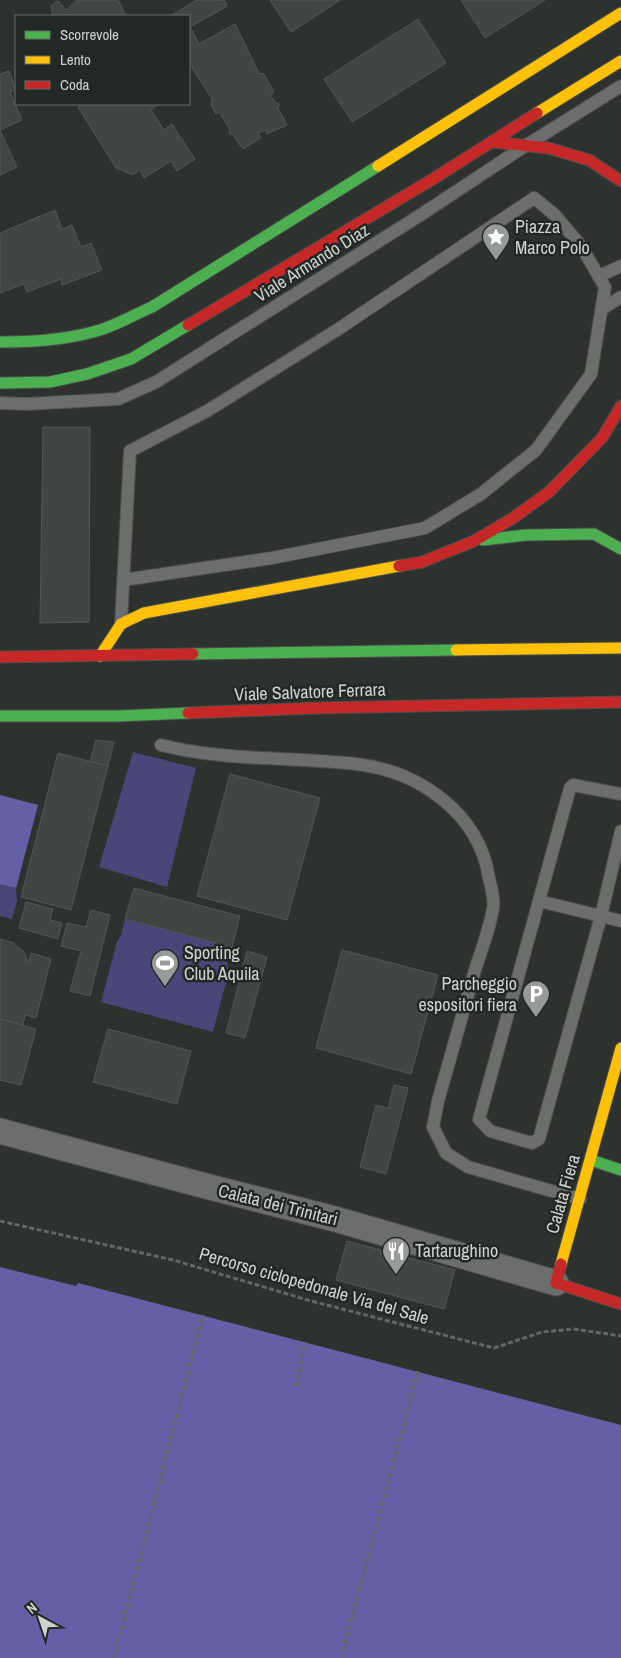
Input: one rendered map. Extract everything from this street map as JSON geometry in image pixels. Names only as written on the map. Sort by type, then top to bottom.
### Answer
[{"type":"main road","points":[[0,342],[63,338],[102,329],[152,307],[621,13]]},
{"type":"main road","name":"Viale Armando Diaz","points":[[0,383],[50,382],[87,374],[131,359],[492,142],[621,61]]},
{"type":"main road","points":[[492,142],[548,148],[589,160],[621,181]]},
{"type":"main road","points":[[100,656],[121,624],[144,613],[422,562],[474,541],[513,518],[549,492],[602,438],[621,406]]},
{"type":"main road","points":[[474,541],[526,534],[594,534],[621,549]]},
{"type":"main road","name":"Viale Salvatore Ferrara","points":[[0,657],[320,654],[621,648]]},
{"type":"main road","name":"Viale Salvatore Ferrara","points":[[0,716],[118,716],[317,708],[621,702]]},
{"type":"main road","name":"Calata Fiera","points":[[556,1283],[621,1048]]},
{"type":"main road","points":[[591,1160],[621,1170]]},
{"type":"main road","points":[[556,1283],[621,1304]]},
{"type":"street","name":"Calata dei Trinitari","points":[[0,1130],[335,1219],[556,1283]]},
{"type":"lane","name":"Viale Armando Diaz","points":[[0,403],[26,404],[118,399],[156,382],[621,86]]},
{"type":"lane","points":[[121,624],[123,580],[130,451],[207,411],[337,330],[534,198],[555,215],[581,246],[605,287],[591,374],[536,450],[482,494],[424,528],[272,558],[123,580]]},
{"type":"lane","points":[[599,276],[621,266]]},
{"type":"lane","points":[[602,309],[621,297]]},
{"type":"lane","points":[[161,745],[181,750],[357,764],[382,769],[418,782],[442,798],[462,818],[478,841],[488,872],[494,907],[438,1101],[433,1127],[446,1153],[468,1167],[580,1199]]},
{"type":"lane","points":[[621,794],[573,785],[570,788],[479,1119],[490,1131],[532,1143],[539,1139],[601,916],[621,831]]},
{"type":"lane","points":[[539,901],[621,921]]},
{"type":"path","name":"Percorso ciclopedonale Via del Sale","points":[[0,1221],[173,1260],[312,1301],[494,1348],[542,1332],[574,1329],[621,1336]]},
{"type":"path","points":[[114,1658],[203,1315]]},
{"type":"path","points":[[296,1387],[305,1342]]},
{"type":"path","points":[[343,1651],[418,1371]]},
{"type":"shaded area","points":[[133,752],[196,768],[167,887],[99,867]]},
{"type":"shaded area","points":[[0,795],[38,805],[16,888],[17,901],[12,919],[0,916]]},
{"type":"shaded area","points":[[0,795],[38,805],[16,888],[0,884]]},
{"type":"shaded area","name":"Sporting Club Aquila","points":[[125,919],[232,947],[227,963],[229,971],[213,1032],[101,1002]]},
{"type":"shaded area","points":[[0,1267],[76,1286],[78,1283],[621,1425],[621,1658],[0,1658]]},
{"type":"building","points":[[77,0],[118,0],[126,15],[53,15],[51,6],[58,1],[66,10]]},
{"type":"building","points":[[197,0],[224,0],[227,6],[190,27],[190,15],[172,15]]},
{"type":"building","points":[[270,0],[340,0],[291,32]]},
{"type":"building","points":[[461,0],[545,0],[485,38]]},
{"type":"building","points":[[418,19],[446,63],[352,122],[324,79]]},
{"type":"building","points":[[235,24],[259,73],[264,74],[274,92],[271,96],[279,104],[278,110],[287,125],[267,134],[266,130],[258,133],[261,138],[243,149],[234,137],[235,135],[229,133],[230,130],[219,112],[216,114],[211,105],[212,99],[190,65],[190,27],[199,44]]},
{"type":"building","points":[[9,71],[15,87],[15,90],[10,92],[22,120],[0,130],[0,74]]},
{"type":"building","points":[[81,105],[158,105],[151,110],[164,130],[172,124],[195,159],[177,171],[171,161],[144,178],[140,170],[133,175],[116,168],[78,107]]},
{"type":"building","points":[[0,130],[17,167],[0,175]]},
{"type":"building","points":[[55,210],[62,229],[72,225],[81,247],[91,243],[102,270],[62,285],[61,279],[27,292],[24,284],[0,293],[0,233]]},
{"type":"building","points":[[43,427],[90,427],[89,622],[40,623]]},
{"type":"building","points":[[96,740],[114,742],[108,766],[90,761]]},
{"type":"building","points":[[58,753],[108,766],[71,910],[21,897]]},
{"type":"building","points":[[230,774],[320,798],[287,920],[197,896]]},
{"type":"building","points":[[134,888],[240,916],[232,947],[125,919]]},
{"type":"building","points":[[26,902],[53,909],[50,920],[62,923],[58,939],[19,928]]},
{"type":"building","points":[[91,910],[110,915],[90,996],[70,991],[81,951],[61,946],[67,923],[86,927]]},
{"type":"building","points":[[0,939],[14,943],[23,951],[29,962],[31,953],[51,959],[36,1018],[25,1015],[23,1025],[0,1019]]},
{"type":"building","points":[[342,950],[438,975],[411,1074],[316,1048]]},
{"type":"building","points":[[247,951],[267,957],[245,1038],[226,1033]]},
{"type":"building","points":[[0,1019],[36,1029],[21,1085],[0,1080]]},
{"type":"building","points":[[108,1029],[191,1051],[177,1104],[93,1082]]},
{"type":"building","points":[[394,1085],[408,1088],[386,1174],[360,1167],[376,1105],[388,1108]]},
{"type":"building","name":"Tartarughino","points":[[347,1241],[455,1270],[444,1309],[336,1280]]},
{"type":"traffic: fast","points":[[0,342],[65,338],[90,333],[122,321],[152,307],[378,166]]},
{"type":"traffic: fast","points":[[0,383],[50,382],[87,374],[131,359],[188,325]]},
{"type":"traffic: fast","points":[[483,540],[526,535],[594,534],[621,549]]},
{"type":"traffic: fast","points":[[193,654],[456,650]]},
{"type":"traffic: fast","points":[[0,716],[118,716],[188,713]]},
{"type":"traffic: fast","points":[[591,1160],[621,1170]]},
{"type":"traffic: slow","points":[[378,166],[621,13]]},
{"type":"traffic: slow","points":[[537,113],[621,61]]},
{"type":"traffic: slow","points":[[100,656],[121,624],[144,613],[399,566]]},
{"type":"traffic: slow","points":[[456,650],[621,648]]},
{"type":"traffic: slow","points":[[561,1264],[621,1048]]},
{"type":"traffic: jam","points":[[188,325],[433,179],[537,113]]},
{"type":"traffic: jam","points":[[493,142],[548,148],[589,160],[621,181]]},
{"type":"traffic: jam","points":[[399,566],[422,562],[474,541],[513,518],[549,492],[602,438],[621,406]]},
{"type":"traffic: jam","points":[[0,657],[193,654]]},
{"type":"traffic: jam","points":[[188,713],[317,708],[621,702]]},
{"type":"traffic: jam","points":[[561,1264],[556,1283],[621,1304]]},
{"type":"place","name":"Piazza Marco Polo","points":[[496,261]]},
{"type":"place","name":"Sporting Club Aquila","points":[[165,987]]},
{"type":"place","name":"Parcheggio espositori fiera","points":[[536,1018]]},
{"type":"place","name":"Tartarughino","points":[[396,1275]]}]
